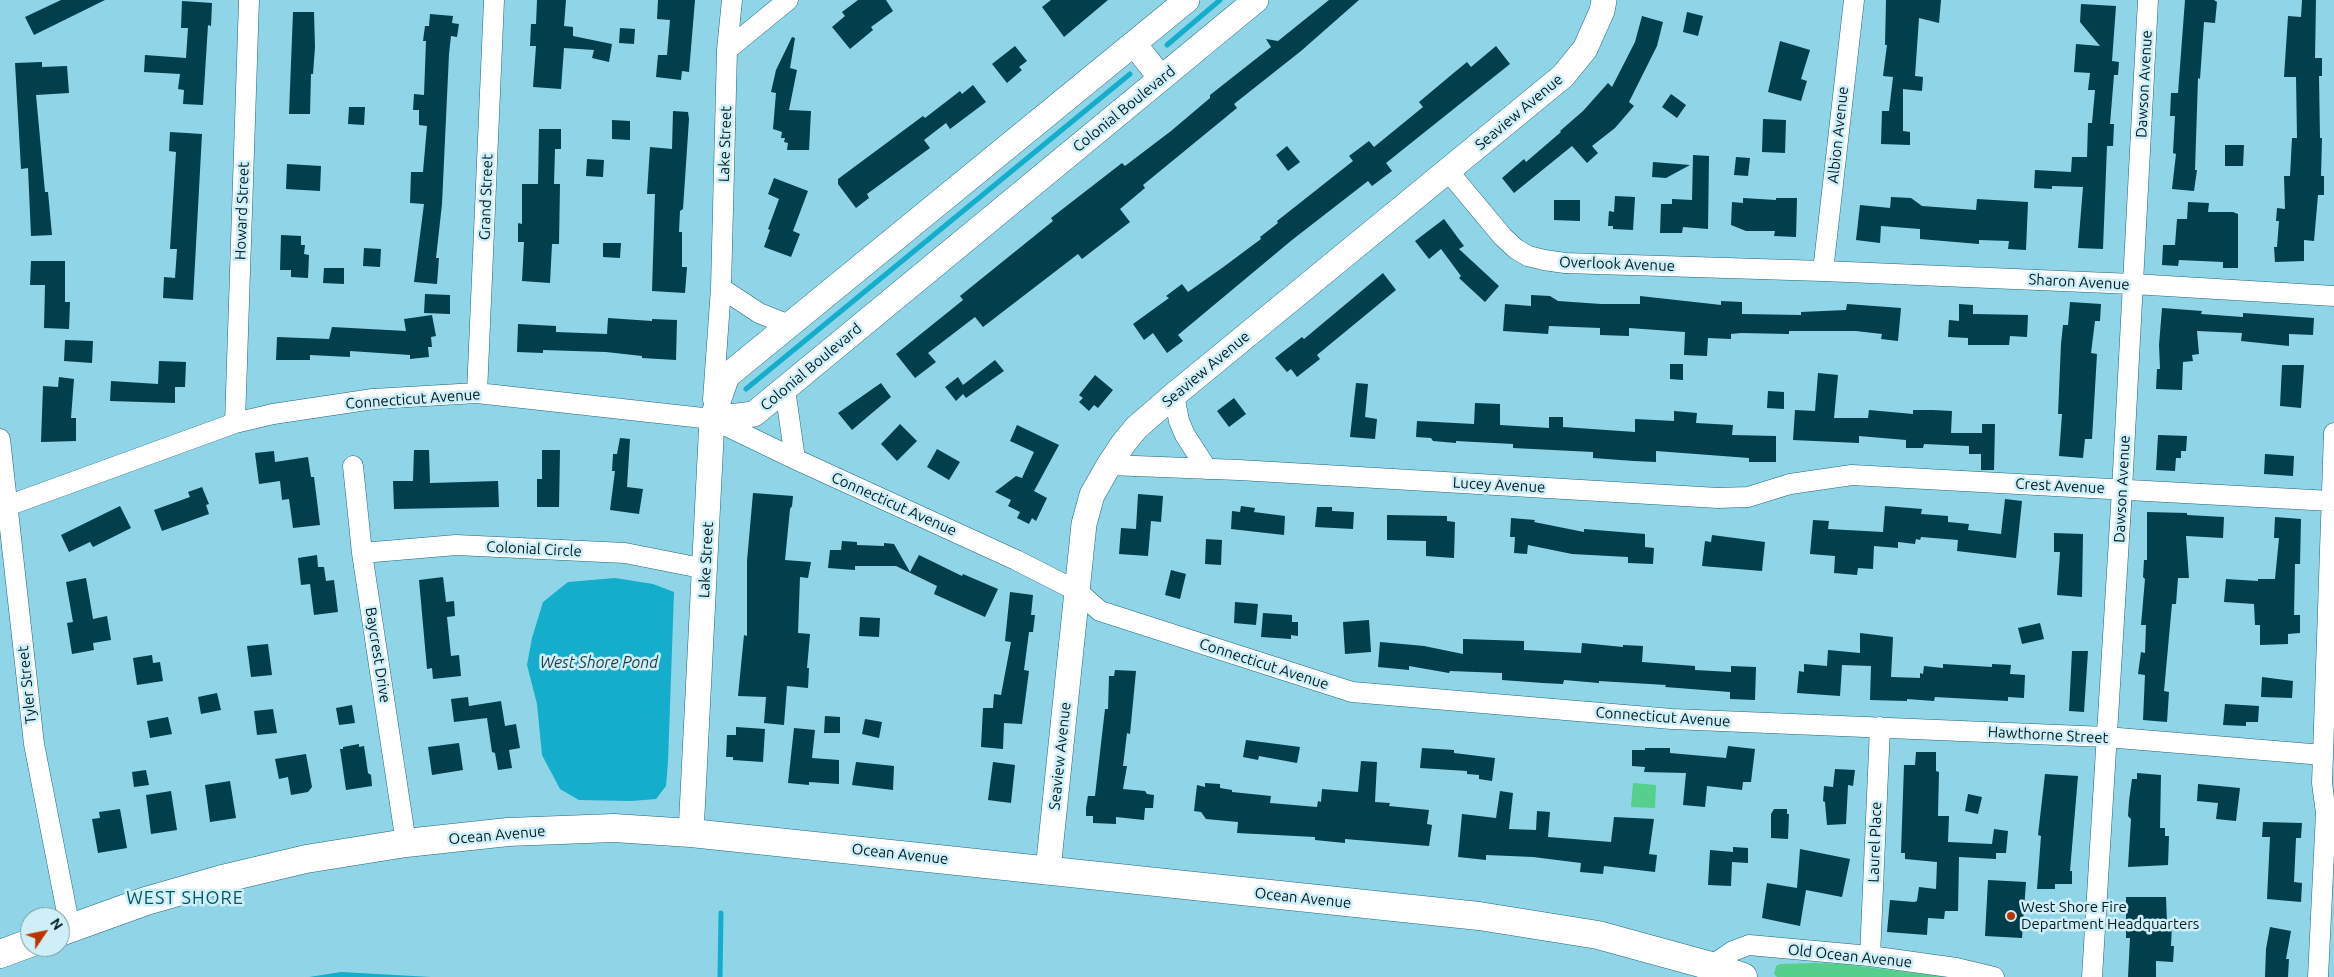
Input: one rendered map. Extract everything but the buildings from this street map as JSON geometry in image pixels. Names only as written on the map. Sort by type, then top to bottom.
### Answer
[{"type":"main road","name":"Ocean Avenue","points":[[70,928],[146,901],[226,878],[306,859],[406,843],[508,832],[614,828],[691,833],[1479,916],[1598,935],[1711,966],[1743,977]]},
{"type":"main road","points":[[0,954],[20,947]]},
{"type":"street","name":"Howard Street","points":[[235,422],[249,0]]},
{"type":"street","name":"Grand Street","points":[[477,393],[494,0]]},
{"type":"street","name":"Lake Street","points":[[691,833],[706,569],[712,419],[721,288],[727,50],[732,0]]},
{"type":"street","points":[[727,50],[788,0]]},
{"type":"street","points":[[712,419],[727,376],[1186,0]]},
{"type":"street","name":"Colonial Boulevard","points":[[712,419],[754,414],[1256,0]]},
{"type":"street","name":"Seaview Avenue","points":[[1048,870],[1084,524],[1092,495],[1109,465],[1136,428],[1174,395],[1563,76],[1574,64],[1593,34],[1604,0]]},
{"type":"street","name":"Albion Avenue","points":[[1823,270],[1854,0]]},
{"type":"street","name":"Dawson Avenue","points":[[2092,977],[2122,490],[2148,0]]},
{"type":"street","points":[[1134,44],[1161,78]]},
{"type":"street","name":"Overlook Avenue","points":[[1448,171],[1503,237],[1516,249],[1536,258],[1564,263],[1823,270]]},
{"type":"street","name":"Sharon Avenue","points":[[1823,270],[2133,284],[2334,296]]},
{"type":"street","points":[[721,288],[759,313],[789,325]]},
{"type":"street","points":[[785,389],[795,459]]},
{"type":"street","name":"Connecticut Avenue","points":[[7,506],[235,422],[373,399],[477,393],[712,419],[1016,560],[1077,591],[1100,611],[1352,692],[1672,719],[1772,723]]},
{"type":"street","points":[[1174,395],[1175,407],[1185,435],[1207,469]]},
{"type":"street","points":[[2318,977],[2326,813],[2322,782],[2334,433]]},
{"type":"street","name":"Tyler Street","points":[[0,439],[34,744],[61,907]]},
{"type":"street","name":"Lucey Avenue","points":[[1109,465],[1718,498],[1748,497],[1790,484]]},
{"type":"street","name":"Baycrest Drive","points":[[353,466],[362,553],[406,843]]},
{"type":"street","name":"Crest Avenue","points":[[1790,484],[1852,475],[2331,501]]},
{"type":"street","name":"Colonial Circle","points":[[362,553],[456,545],[624,553],[706,569]]},
{"type":"street","name":"Hawthorne Street","points":[[1772,723],[2106,738],[2323,755]]},
{"type":"street","name":"Laurel Place","points":[[1870,956],[1880,727]]},
{"type":"street","name":"Old Ocean Avenue","points":[[1711,966],[1721,957],[1749,945],[1870,956],[1956,968],[1994,977]]},
{"type":"green space","points":[[1633,783],[1656,785],[1655,808],[1631,807]]},
{"type":"green space","points":[[1780,964],[1843,964],[1946,977],[1777,977],[1774,974],[1776,966]]},
{"type":"water","name":"West Shore Pond","points":[[615,578],[653,584],[674,592],[666,786],[656,799],[631,801],[579,800],[560,789],[542,755],[537,704],[527,665],[532,638],[543,602],[568,582]]},
{"type":"water","points":[[341,972],[431,977],[309,977]]},
{"type":"waterway","points":[[1167,45],[1220,0]]},
{"type":"waterway","points":[[746,389],[1130,74]]},
{"type":"waterway","points":[[720,977],[721,913]]},
{"type":"place","name":"West Shore Fire Department Headquarters","points":[[2011,916]]},
{"type":"district","name":"WEST SHORE","points":[[185,898]]}]
